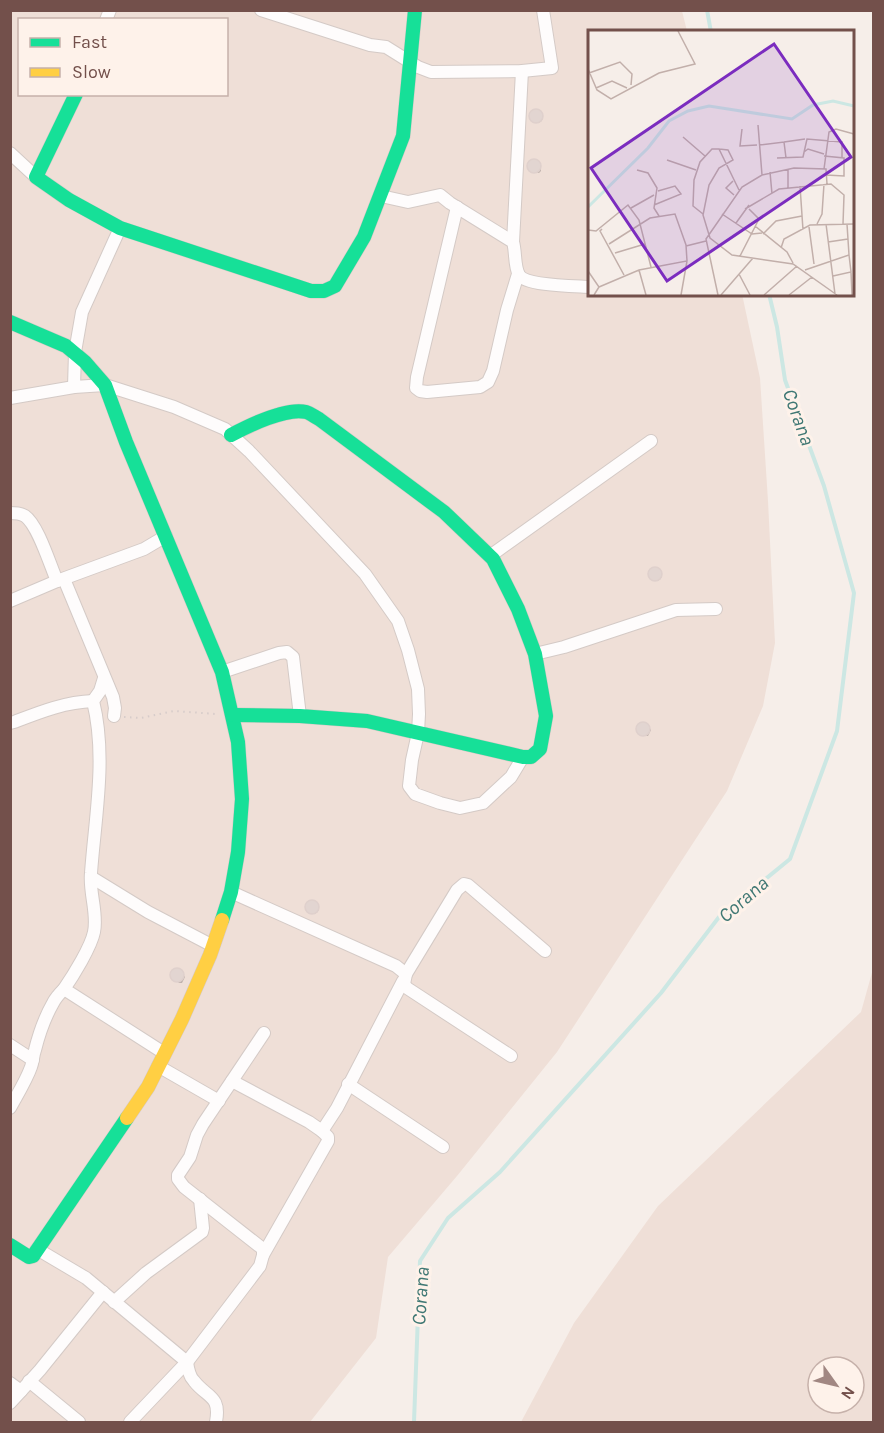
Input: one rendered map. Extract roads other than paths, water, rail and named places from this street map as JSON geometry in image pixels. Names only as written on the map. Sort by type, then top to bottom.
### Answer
[{"type":"street","points":[[261,10],[283,13],[370,45],[386,47],[418,67],[431,72],[522,71],[552,68],[543,10]]},
{"type":"street","points":[[10,153],[58,194],[120,228],[311,291],[329,290],[340,279],[364,237],[403,135],[415,10]]},
{"type":"street","points":[[457,207],[417,377],[416,388],[420,391],[480,387],[485,385],[493,371],[518,274],[513,242],[522,71]]},
{"type":"street","points":[[36,177],[75,96]]},
{"type":"street","points":[[381,196],[408,201],[440,195],[513,242]]},
{"type":"street","points":[[74,387],[75,352],[82,312],[120,228]]},
{"type":"street","points":[[518,274],[525,280],[536,283],[588,287]]},
{"type":"street","points":[[10,322],[66,346],[75,352],[105,385],[126,442],[222,672],[238,742],[243,800],[231,892],[213,946],[182,1019],[148,1087],[33,1256],[29,1257],[10,1245]]},
{"type":"street","points":[[10,398],[74,387],[105,385],[174,407],[225,429],[365,574],[398,621],[418,689],[418,733],[409,786],[415,794],[460,808],[483,803],[511,777],[523,757]]},
{"type":"street","points":[[231,435],[244,428],[288,413],[297,411],[308,413],[444,512],[493,559],[518,609],[535,654],[546,717],[540,749],[531,757],[523,757],[367,721],[300,716],[232,715]]},
{"type":"street","points":[[490,556],[651,441]]},
{"type":"street","points":[[10,513],[20,513],[30,520],[61,580],[113,697],[114,716]]},
{"type":"street","points":[[10,601],[144,549],[166,536]]},
{"type":"street","points":[[535,654],[676,610],[716,609]]},
{"type":"street","points":[[222,672],[279,653],[290,654],[293,657],[300,716]]},
{"type":"street","points":[[10,1108],[32,1066],[41,1030],[54,1000],[64,989],[90,945],[94,933],[95,917],[91,877],[98,801],[99,754],[97,716],[93,701],[104,678]]},
{"type":"street","points":[[10,723],[55,707],[93,701]]},
{"type":"street","points":[[91,877],[148,912],[213,946]]},
{"type":"street","points":[[322,1131],[337,1108],[404,977],[457,890],[464,884],[545,951]]},
{"type":"street","points":[[231,892],[396,966],[404,977],[404,984],[407,988],[511,1056]]},
{"type":"street","points":[[64,989],[164,1053]]},
{"type":"street","points":[[263,1255],[263,1249],[182,1184],[178,1175],[190,1157],[203,1124],[264,1033]]},
{"type":"street","points":[[10,1045],[33,1060]]},
{"type":"street","points":[[158,1066],[219,1101]]},
{"type":"street","points":[[130,1422],[187,1362],[260,1266],[263,1255],[328,1141],[328,1137],[322,1131],[309,1122],[232,1081]]},
{"type":"street","points":[[348,1084],[443,1147]]},
{"type":"street","points":[[114,1302],[155,1266],[202,1232],[200,1199]]},
{"type":"street","points":[[38,1249],[86,1278],[187,1362],[194,1382],[214,1400],[218,1412],[216,1422]]},
{"type":"street","points":[[10,1403],[16,1387],[29,1381],[40,1370],[103,1292]]},
{"type":"street","points":[[29,1381],[79,1422]]},
{"type":"waterway","name":"Corana","points":[[707,10],[711,30]]},
{"type":"waterway","name":"Corana","points":[[414,1422],[420,1261],[448,1218],[500,1172],[661,993],[719,917],[790,859],[837,731],[854,593],[824,486],[785,380],[769,296]]}]
